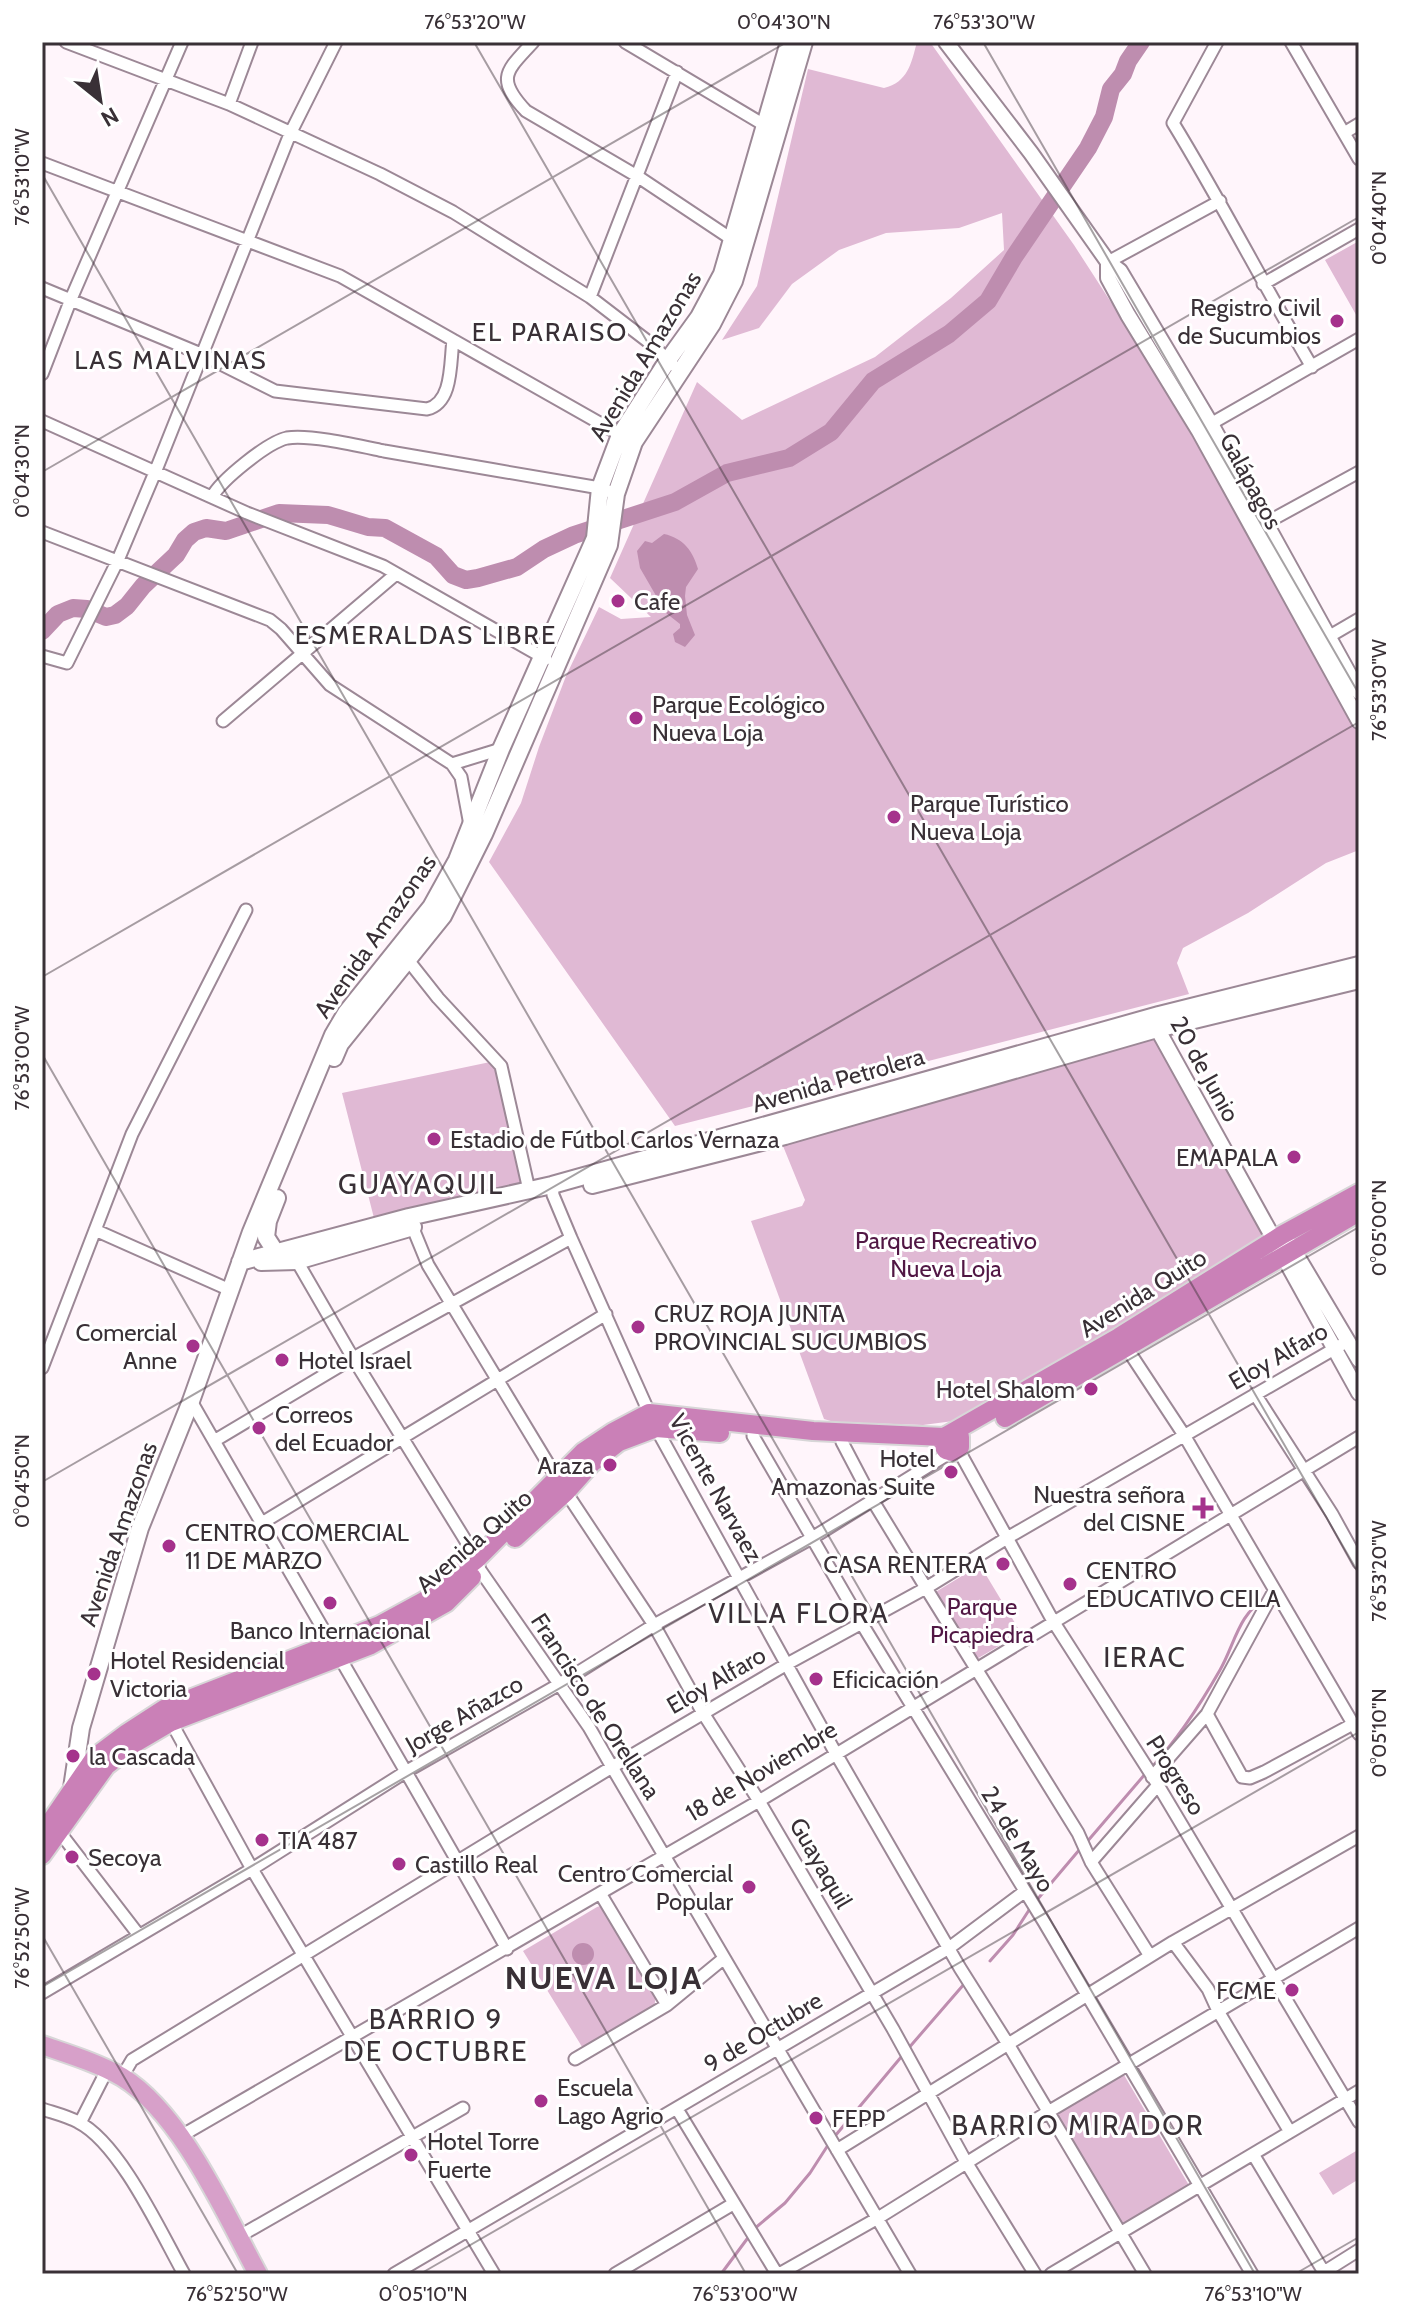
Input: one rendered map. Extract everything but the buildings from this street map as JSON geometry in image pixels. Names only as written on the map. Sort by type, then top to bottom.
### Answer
[{"type":"highway","name":"Avenida Quito","points":[[951,1443],[1284,1245],[1359,1193]]},
{"type":"highway","name":"Avenida Quito","points":[[1284,1245],[1359,1212]]},
{"type":"highway","name":"Avenida Quito","points":[[42,1855],[72,1788],[95,1757],[168,1715],[334,1650],[424,1601],[479,1564],[562,1486],[583,1452],[613,1432],[653,1420]]},
{"type":"highway","points":[[653,1420],[842,1442],[951,1443]]},
{"type":"highway","points":[[753,1431],[813,1431],[951,1443]]},
{"type":"highway","name":"Avenida Quito","points":[[50,1832],[106,1766],[168,1715]]},
{"type":"main road","name":"Avenida Amazonas","points":[[673,366],[712,324],[734,281],[772,129],[789,42]]},
{"type":"main road","name":"Avenida Amazonas","points":[[72,1788],[81,1728],[140,1528],[191,1401],[240,1262],[333,1035],[346,1013],[443,916],[470,864],[557,666],[602,542],[607,497],[627,438],[673,366],[722,274],[804,42]]},
{"type":"main road","name":"Avenida Amazonas","points":[[287,1253],[266,1237],[268,1221],[340,1044],[404,954],[431,907],[471,830],[501,749],[541,657],[602,542]]},
{"type":"main road","name":"Avenida Petrolera","points":[[410,1222],[785,1136],[1158,1022],[1359,965]]},
{"type":"main road","name":"Avenida Petrolera","points":[[1158,1022],[1359,980]]},
{"type":"main road","name":"Avenida Petrolera","points":[[240,1262],[287,1253],[529,1190],[552,1190]]},
{"type":"main road","name":"Avenida Petrolera","points":[[240,1262],[287,1253]]},
{"type":"main road","points":[[42,2045],[114,2074],[147,2095],[181,2136],[258,2274]]},
{"type":"street","points":[[66,42],[229,104],[380,174],[453,212],[590,297],[673,366]]},
{"type":"street","points":[[42,374],[71,299],[182,42]]},
{"type":"street","points":[[229,104],[252,42]]},
{"type":"street","points":[[42,656],[67,663],[94,611],[156,470],[290,134],[336,42]]},
{"type":"street","points":[[533,42],[509,67],[508,79],[517,102],[526,111],[637,176],[733,240]]},
{"type":"street","points":[[626,42],[772,129]]},
{"type":"street","name":"Galápagos","points":[[946,42],[1034,157],[1108,262],[1120,271],[1321,641],[1359,692]]},
{"type":"street","points":[[1217,42],[1173,123],[1312,367]]},
{"type":"street","points":[[1291,42],[1359,159]]},
{"type":"street","points":[[590,297],[677,72]]},
{"type":"street","points":[[1344,133],[1359,124]]},
{"type":"street","points":[[42,163],[340,276],[627,438]]},
{"type":"street","points":[[1108,262],[1220,201]]},
{"type":"street","points":[[1263,284],[1359,229]]},
{"type":"street","points":[[42,288],[201,354],[275,391],[297,395],[403,407],[436,407],[442,402],[446,391],[453,340]]},
{"type":"street","points":[[1205,427],[1359,339]]},
{"type":"street","points":[[42,421],[247,513],[383,566],[557,666]]},
{"type":"street","name":"Galápagos","points":[[1205,427],[1264,524],[1359,721]]},
{"type":"street","points":[[212,497],[218,486],[232,474],[278,441],[289,438],[357,446],[607,497]]},
{"type":"street","points":[[1264,524],[1359,472]]},
{"type":"street","points":[[42,532],[270,620],[320,675],[342,694],[452,764],[461,777],[471,830]]},
{"type":"street","points":[[223,721],[396,574]]},
{"type":"street","points":[[1321,641],[1359,619]]},
{"type":"street","points":[[452,764],[501,749]]},
{"type":"street","points":[[42,1368],[132,1134],[246,910]]},
{"type":"street","points":[[404,954],[438,998],[501,1066],[529,1190]]},
{"type":"street","name":"20 de Junio","points":[[1158,1022],[1284,1245],[1334,1349],[1359,1393]]},
{"type":"street","name":"Vicente Narvaez","points":[[552,1190],[653,1420],[835,1752],[960,1968],[1008,2044]]},
{"type":"street","name":"Guayaquil","points":[[410,1222],[428,1265],[562,1486],[654,1625],[703,1713],[759,1801],[893,2029],[966,2162],[1035,2274]]},
{"type":"street","points":[[95,1230],[230,1290]]},
{"type":"street","points":[[214,1441],[353,1358],[571,1238]]},
{"type":"street","name":"20 de Junio","points":[[1284,1245],[1359,1360]]},
{"type":"street","name":"Francisco de Orellana","points":[[287,1253],[479,1564],[589,1727],[910,2274]]},
{"type":"street","points":[[262,1523],[606,1314]]},
{"type":"street","name":"Eloy Alfaro","points":[[80,2123],[114,2074],[132,2060],[302,1954],[703,1713],[926,1588],[1348,1341]]},
{"type":"street","points":[[1122,1343],[1184,1435],[1356,1729],[1250,1778],[1242,1777],[1207,1714]]},
{"type":"street","points":[[1255,1394],[1332,1514],[1359,1563]]},
{"type":"street","points":[[191,1401],[507,1949]]},
{"type":"street","name":"24 de Mayo","points":[[753,1431],[862,1624],[1088,1995],[1198,2187],[1252,2274]]},
{"type":"street","name":"18 de Noviembre","points":[[181,2136],[759,1801],[835,1752],[1359,1437]]},
{"type":"street","points":[[842,1442],[873,1501],[1078,1833],[1091,1862],[1150,1956]]},
{"type":"street","name":"Jorge Añazco","points":[[42,1993],[654,1625],[812,1538],[873,1501],[951,1443]]},
{"type":"street","name":"Progreso","points":[[951,1443],[1053,1621],[1155,1781],[1359,2122]]},
{"type":"street","points":[[1091,1862],[1207,1714],[1274,1591]]},
{"type":"street","points":[[168,1715],[252,1869],[494,2274]]},
{"type":"street","points":[[50,1832],[138,1934]]},
{"type":"street","points":[[837,2150],[1173,1942],[1359,1836]]},
{"type":"street","name":"9 de Octubre","points":[[394,2274],[949,1948],[1024,1892]]},
{"type":"street","points":[[600,1893],[667,2005]]},
{"type":"street","points":[[677,2109],[778,2274],[878,2218],[1048,2112],[1359,1928]]},
{"type":"street","points":[[1173,1942],[1208,1989],[1290,2132]]},
{"type":"street","points":[[575,2059],[667,2005],[723,1959]]},
{"type":"street","points":[[1008,2044],[1145,2274]]},
{"type":"street","points":[[1051,2274],[1359,2091]]},
{"type":"street","points":[[238,2237],[463,2108]]},
{"type":"street","points":[[42,2109],[80,2123],[106,2147],[123,2167],[184,2274]]},
{"type":"street","points":[[1253,2154],[1324,2273],[1359,2250]]},
{"type":"street","points":[[615,2274],[733,2204]]},
{"type":"green space","points":[[917,42],[930,42],[1074,245],[1127,327],[1359,717],[1359,850],[1326,863],[1248,913],[1183,948],[1177,963],[1189,994],[675,1126],[489,862],[521,803],[566,676],[599,607],[621,619],[651,617],[610,578],[697,382],[742,420],[875,357],[951,298],[1004,250],[1002,213],[959,228],[886,233],[839,250],[792,284],[759,328],[722,340],[757,286],[808,69],[884,88],[903,77]]},
{"type":"green space","points":[[1359,241],[1359,320],[1325,260]]},
{"type":"green space","name":"Parque Recreativo Nueva Loja","points":[[1156,1038],[1267,1237],[961,1420],[923,1425],[824,1419],[751,1221],[802,1206],[805,1200],[783,1146],[873,1117]]},
{"type":"green space","name":"Estadio de Fútbol Carlos Vernaza","points":[[495,1061],[525,1185],[375,1222],[342,1093]]},
{"type":"green space","name":"Parque Picapiedra","points":[[980,1565],[1021,1633],[975,1660],[934,1593]]},
{"type":"green space","points":[[604,1905],[656,1994],[654,2009],[584,2050],[523,1951]]},
{"type":"green space","points":[[1124,2075],[1190,2187],[1121,2227],[1056,2115]]},
{"type":"green space","points":[[1356,2151],[1359,2179],[1333,2195],[1319,2173]]},
{"type":"shaded area","points":[[664,534],[686,546],[698,569],[686,587],[687,615],[695,635],[685,647],[675,642],[673,634],[680,624],[666,613],[640,568],[637,551],[645,541],[652,543]]},
{"type":"shaded area","points":[[579,1943],[587,1943],[594,1954],[587,1965],[579,1965],[572,1958],[572,1950]]},
{"type":"waterway","points":[[42,631],[58,614],[73,608],[87,609],[106,617],[115,615],[176,555],[185,540],[194,532],[206,528],[226,531],[279,513],[328,515],[368,527],[385,528],[436,556],[453,575],[466,580],[517,567],[544,549],[574,535],[675,502],[727,473],[789,458],[831,432],[873,381],[949,334],[988,301],[1088,148],[1104,117],[1111,89],[1141,42]]},
{"type":"waterway","points":[[1151,1768],[1205,1696],[1249,1612],[1266,1598]]},
{"type":"waterway","points":[[1086,1843],[1146,1773]]},
{"type":"waterway","points":[[1036,1901],[1080,1849]]},
{"type":"waterway","points":[[990,1961],[1013,1935],[1031,1907]]},
{"type":"waterway","points":[[907,2050],[965,1983]]},
{"type":"waterway","points":[[835,2136],[902,2056]]},
{"type":"waterway","points":[[754,2229],[785,2203],[830,2142]]},
{"type":"waterway","points":[[721,2274],[750,2235]]},
{"type":"place","name":"Registro Civil de Sucumbios","points":[[1337,321]]},
{"type":"place","name":"Cafe","points":[[618,601]]},
{"type":"place","name":"Parque Ecológico Nueva Loja","points":[[636,718]]},
{"type":"place","name":"Parque Turístico Nueva Loja","points":[[894,817]]},
{"type":"place","name":"Estadio de Fútbol Carlos Vernaza","points":[[434,1139]]},
{"type":"place","name":"EMAPALA","points":[[1294,1157]]},
{"type":"place","name":"CRUZ ROJA JUNTA PROVINCIAL SUCUMBIOS","points":[[638,1327]]},
{"type":"place","name":"Comercial Anne","points":[[193,1346]]},
{"type":"place","name":"Hotel Israel","points":[[282,1360]]},
{"type":"place","name":"Hotel Shalom","points":[[1091,1389]]},
{"type":"place","name":"Correos del Ecuador","points":[[259,1428]]},
{"type":"place","name":"Araza","points":[[610,1465]]},
{"type":"place","name":"Hotel Amazonas Suite","points":[[951,1472]]},
{"type":"place","name":"Nuestra señora del CISNE","points":[[1203,1508]]},
{"type":"place","name":"CENTRO COMERCIAL 11 DE MARZO","points":[[169,1546]]},
{"type":"place","name":"CASA RENTERA","points":[[1003,1564]]},
{"type":"place","name":"CENTRO EDUCATIVO CEILA","points":[[1070,1584]]},
{"type":"place","name":"Banco Internacional","points":[[330,1603]]},
{"type":"place","name":"Hotel Residencial Victoria","points":[[94,1674]]},
{"type":"place","name":"Eficicación","points":[[816,1679]]},
{"type":"place","name":"la Cascada","points":[[73,1756]]},
{"type":"place","name":"TIA 487","points":[[262,1840]]},
{"type":"place","name":"Secoya","points":[[72,1857]]},
{"type":"place","name":"Castillo Real","points":[[399,1864]]},
{"type":"place","name":"Centro Comercial Popular","points":[[749,1887]]},
{"type":"place","name":"FCME","points":[[1292,1990]]},
{"type":"place","name":"Escuela Lago Agrio","points":[[541,2101]]},
{"type":"place","name":"FEPP","points":[[816,2118]]},
{"type":"place","name":"Hotel Torre Fuerte","points":[[411,2155]]},
{"type":"district","name":"EL PARAISO","points":[[550,332]]},
{"type":"district","name":"LAS MALVINAS","points":[[171,360]]},
{"type":"district","name":"ESMERALDAS LIBRE","points":[[426,635]]},
{"type":"district","name":"GUAYAQUIL","points":[[421,1184]]},
{"type":"district","name":"VILLA FLORA","points":[[799,1613]]},
{"type":"district","name":"IERAC","points":[[1145,1657]]},
{"type":"district","name":"NUEVA LOJA","points":[[604,1977]]},
{"type":"district","name":"BARRIO 9 DE OCTUBRE","points":[[436,2035]]},
{"type":"district","name":"BARRIO MIRADOR","points":[[1078,2125]]}]
